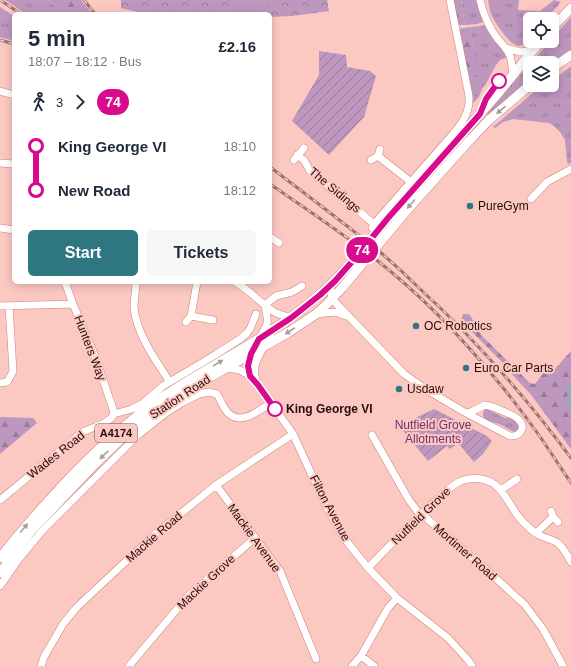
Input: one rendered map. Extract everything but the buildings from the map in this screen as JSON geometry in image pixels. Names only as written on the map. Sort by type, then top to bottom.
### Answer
[{"type":"main road","points":[[559,21],[571,8]]},
{"type":"main road","name":"Station Road","points":[[0,573],[31,531],[109,450],[137,426],[168,404],[251,354],[272,332],[317,298],[354,260],[388,218],[533,50]]},
{"type":"main road","points":[[559,63],[571,55]]},
{"type":"main road","name":"Station Road","points":[[0,558],[40,510],[85,463],[122,428],[146,409],[173,390],[316,314],[332,299],[394,224],[468,141],[489,120],[523,91]]},
{"type":"street","points":[[371,160],[379,153],[411,182],[458,128],[466,116],[469,100],[468,88],[450,0]]},
{"type":"street","points":[[480,0],[489,25],[497,38],[506,48],[511,59],[513,75]]},
{"type":"street","points":[[506,48],[521,52],[533,50]]},
{"type":"street","points":[[0,91],[12,94]]},
{"type":"street","name":"The Sidings","points":[[304,148],[295,157],[304,160],[310,171],[330,189],[342,196],[373,226],[411,182]]},
{"type":"street","points":[[0,163],[12,164]]},
{"type":"street","points":[[531,199],[547,182],[569,171]]},
{"type":"street","points":[[0,228],[12,230]]},
{"type":"street","name":"Hunters Way","points":[[66,284],[95,356],[114,410],[114,414]]},
{"type":"street","points":[[136,284],[134,307],[137,321],[150,351],[170,382]]},
{"type":"street","points":[[197,284],[188,319],[214,320]]},
{"type":"street","points":[[239,284],[246,288],[276,313],[291,318]]},
{"type":"street","points":[[330,285],[332,299],[404,374],[466,414],[510,436],[516,436],[522,429],[519,420],[490,406],[485,405],[466,414]]},
{"type":"street","points":[[265,305],[276,296],[292,292],[302,286]]},
{"type":"street","points":[[0,306],[73,304]]},
{"type":"street","points":[[257,384],[254,373],[267,324],[265,305]]},
{"type":"street","points":[[0,384],[9,380],[13,371],[9,306]]},
{"type":"street","points":[[316,314],[335,312],[350,318]]},
{"type":"street","name":"Station Road","points":[[114,414],[132,409],[142,404],[150,399],[159,389],[240,339],[250,329],[256,314]]},
{"type":"street","points":[[250,376],[248,366],[251,354]]},
{"type":"street","name":"Filton Avenue","points":[[227,368],[240,370],[250,376],[293,434],[330,514],[344,538],[368,568],[397,598],[448,638],[472,666]]},
{"type":"street","name":"Station Road","points":[[0,586],[18,560],[60,512],[138,435],[167,412],[199,394],[209,392],[217,394],[228,413],[238,418],[247,417],[271,403]]},
{"type":"street","points":[[476,410],[480,421]]},
{"type":"street","name":"Wades Road","points":[[0,500],[82,432],[105,423],[110,420],[114,414]]},
{"type":"street","name":"Mackie Road","points":[[41,666],[44,657],[63,624],[77,607],[153,536],[216,485],[293,434]]},
{"type":"street","name":"Mortimer Road","points":[[372,435],[409,500],[418,512],[525,605],[543,630],[563,666]]},
{"type":"street","points":[[501,490],[517,478]]},
{"type":"street","name":"Nutfield Grove","points":[[368,568],[421,514],[454,484],[463,480],[476,479],[487,480],[493,483],[501,490],[511,507],[523,522],[536,533],[558,544],[571,562]]},
{"type":"street","name":"Mackie Avenue","points":[[216,485],[280,571],[316,659]]},
{"type":"street","points":[[536,533],[554,517]]},
{"type":"street","name":"Mackie Grove","points":[[129,666],[188,596],[255,538]]},
{"type":"street","points":[[352,666],[362,656],[388,608],[397,598]]},
{"type":"street","points":[[362,656],[374,666]]},
{"type":"green space","points":[[5,0],[48,0],[62,12],[23,12]]},
{"type":"green space","points":[[48,0],[81,0],[90,12],[62,12]]},
{"type":"green space","points":[[121,0],[327,0],[329,11],[272,17],[272,12],[138,12],[121,8]]},
{"type":"green space","points":[[236,0],[273,0],[273,3],[238,10]]},
{"type":"green space","points":[[452,0],[461,0],[465,25],[457,25]]},
{"type":"green space","points":[[461,0],[476,0],[483,22],[465,25]]},
{"type":"green space","points":[[488,0],[519,0],[518,10],[540,11],[554,0],[561,2],[552,12],[523,12],[523,45],[518,46],[508,39],[497,25]]},
{"type":"green space","points":[[0,7],[12,15],[12,40],[0,37]]},
{"type":"green space","points":[[571,17],[571,51],[559,59],[559,56],[537,56],[544,48],[559,48],[559,31]]},
{"type":"green space","points":[[484,25],[494,41],[508,57],[500,60],[496,65],[479,97],[472,103],[474,99],[477,76],[475,72],[471,27]]},
{"type":"green space","points":[[471,27],[476,56],[475,72],[477,76],[473,100],[458,29]]},
{"type":"green space","points":[[319,51],[346,55],[347,67],[370,71],[376,76],[364,117],[329,155],[292,121],[319,75]]},
{"type":"green space","points":[[571,66],[571,163],[568,164],[565,140],[560,132],[549,123],[513,119],[503,122],[495,128],[493,127],[534,92],[559,92],[559,75]]},
{"type":"green space","points":[[523,72],[523,89],[489,116],[486,113]]},
{"type":"green space","points":[[463,314],[470,315],[482,336],[530,383],[535,384],[544,372],[550,372],[555,369],[571,351],[571,449],[532,396],[503,363],[461,321]]},
{"type":"green space","points":[[485,408],[505,418],[511,417],[519,424],[519,429],[514,432],[494,422],[485,420],[483,412]]},
{"type":"green space","name":"Nutfield Grove Allotments","points":[[434,409],[487,436],[492,441],[483,454],[474,462],[458,443],[450,449],[447,446],[428,461],[399,426]]},
{"type":"green space","points":[[0,417],[33,418],[37,423],[0,454]]},
{"type":"waterway","points":[[571,385],[568,398],[571,410]]},
{"type":"railway","points":[[0,0],[18,12]]},
{"type":"railway","points":[[84,0],[93,12]]},
{"type":"railway","points":[[0,40],[12,43]]},
{"type":"railway","points":[[272,169],[380,252],[439,307],[499,369],[536,412],[571,458]]},
{"type":"railway","points":[[272,185],[361,248],[410,288],[427,304],[475,354],[504,389],[571,483]]},
{"type":"bus line","name":"74","points":[[275,409],[250,376],[248,370],[251,354],[259,339],[272,332],[291,318],[335,281],[388,218],[480,114],[486,99],[499,81]]},
{"type":"place","name":"PureGym","points":[[470,206]]},
{"type":"place","name":"OC Robotics","points":[[416,326]]},
{"type":"place","name":"Euro Car Parts","points":[[466,368]]},
{"type":"place","name":"Usdaw","points":[[399,389]]},
{"type":"place","name":"King George VI","points":[[275,409]]}]
